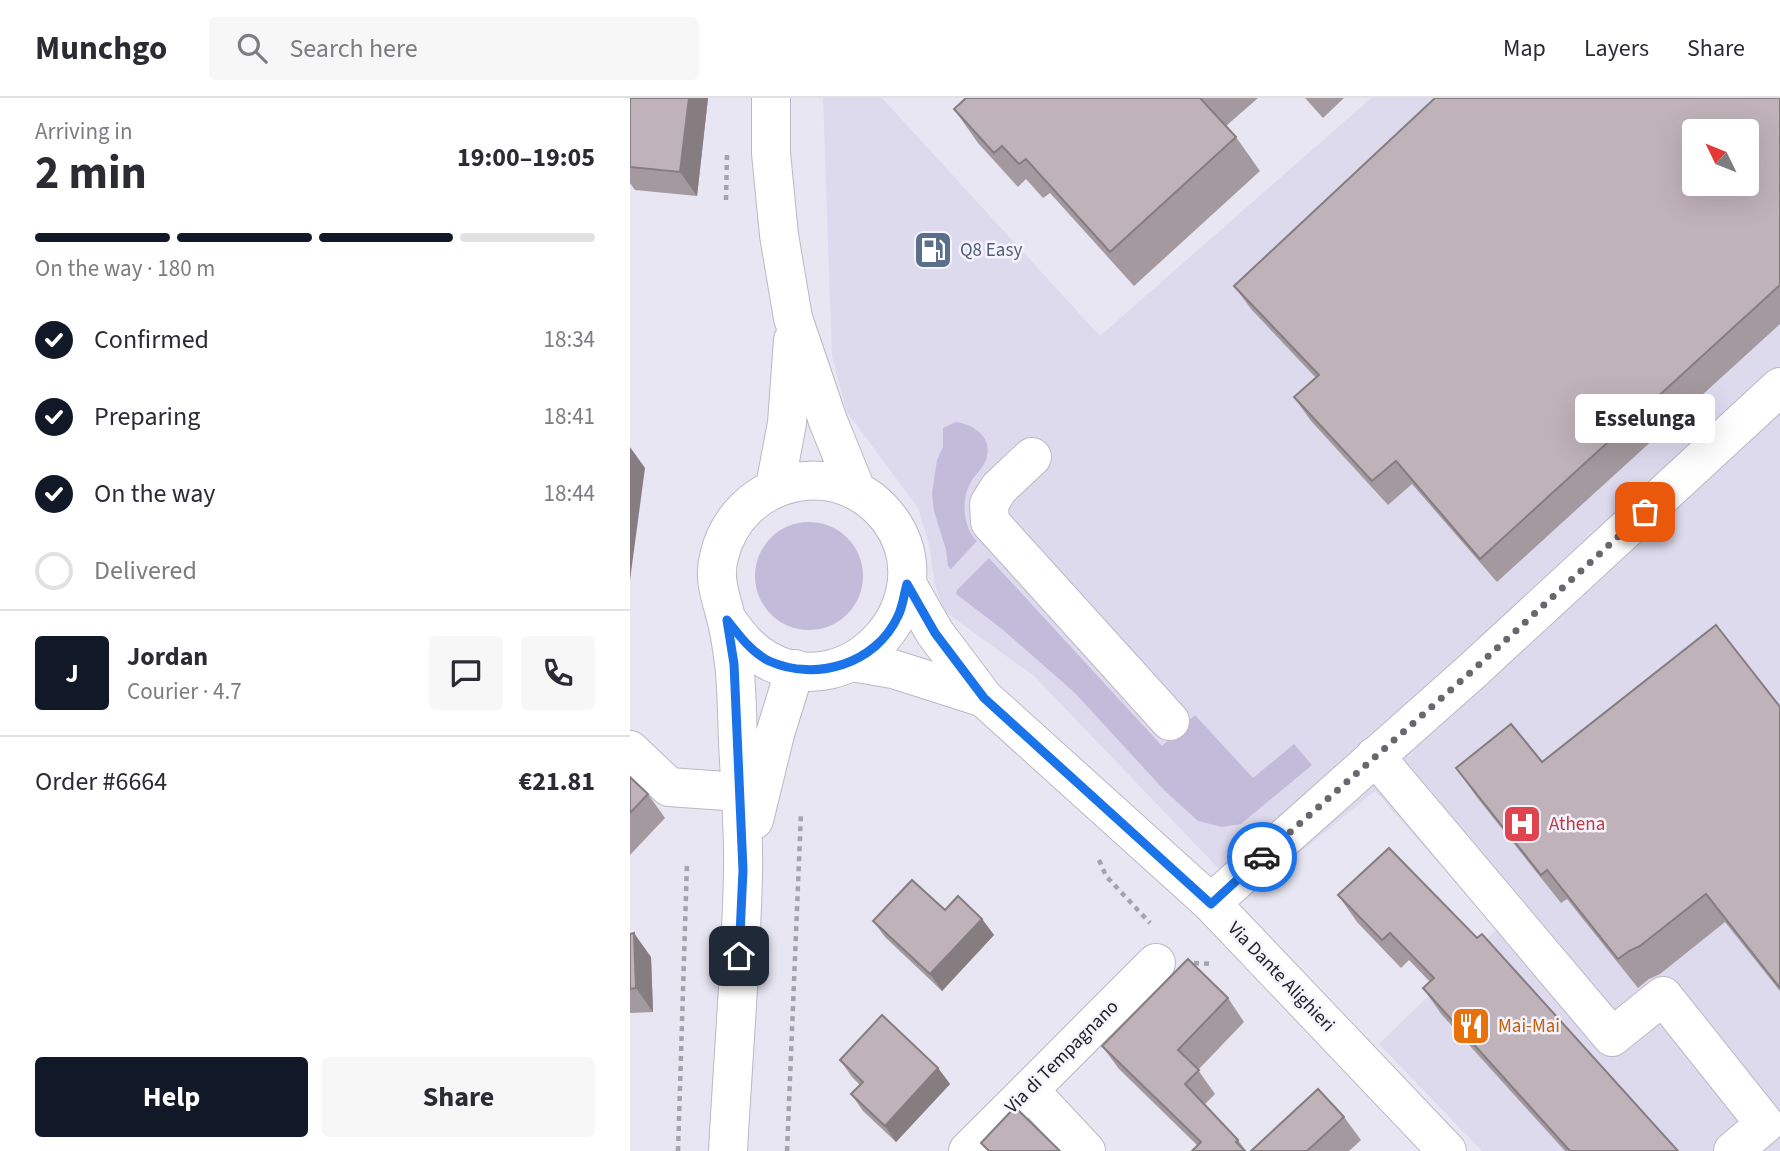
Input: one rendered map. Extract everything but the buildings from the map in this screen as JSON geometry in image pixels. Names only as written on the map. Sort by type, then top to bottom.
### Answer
[{"type":"main road","points":[[771,98],[771,153],[779,235],[793,318],[828,421],[856,490]]},
{"type":"main road","points":[[775,487],[787,423],[793,318]]},
{"type":"main road","points":[[1211,904],[1471,672],[1780,387]]},
{"type":"main road","points":[[1032,457],[999,488],[989,503],[990,522],[1170,721]]},
{"type":"main road","points":[[727,620],[744,643],[767,660],[795,670],[824,670],[852,662],[879,643],[892,625],[898,616],[907,584],[905,551],[891,522],[876,504],[856,490],[830,481],[802,480],[775,487],[748,504],[729,528],[718,558],[717,590],[727,620],[734,664],[743,870],[728,1151]]},
{"type":"main road","name":"Via Dante Alighieri","points":[[907,584],[935,633],[984,698],[1211,904],[1447,1151]]},
{"type":"main road","name":"Via Dante Alighieri","points":[[852,662],[893,669],[984,698]]},
{"type":"main road","points":[[743,870],[775,734],[795,670]]},
{"type":"main road","points":[[630,750],[669,787],[740,792]]},
{"type":"main road","points":[[1375,757],[1612,1037],[1662,996],[1765,1124],[1733,1151]]},
{"type":"main road","name":"Via di Tempagnano","points":[[968,1151],[1165,950]]},
{"type":"main road","points":[[1029,1090],[1086,1151]]},
{"type":"path","points":[[787,1151],[801,807]]},
{"type":"path","points":[[1098,857],[1106,876],[1165,950],[1218,965]]},
{"type":"path","points":[[678,1151],[687,862]]},
{"type":"shaded area","points":[[823,98],[882,98],[1100,336],[1371,98],[1780,98],[1780,1151],[1482,1151],[1379,1044],[1497,929],[1375,791],[1246,897],[1034,676],[944,611],[935,586],[929,544],[918,508],[847,412],[832,357]]},
{"type":"shaded area","points":[[956,422],[977,430],[988,446],[984,465],[968,487],[965,503],[968,528],[977,541],[951,569],[934,511],[932,493],[937,460],[943,447],[943,428]]},
{"type":"shaded area","points":[[809,522],[830,526],[847,538],[859,555],[863,576],[859,597],[847,614],[830,626],[809,630],[788,626],[771,614],[759,597],[755,576],[759,555],[771,538],[788,526]]},
{"type":"shaded area","points":[[989,558],[1162,746],[1195,715],[1253,778],[1294,744],[1312,765],[1241,824],[1222,827],[1198,821],[1164,790],[1075,693],[1002,629],[956,594]]},
{"type":"way so far","points":[[1262,857],[1471,672],[1645,512]]},
{"type":"place","name":"Q8 Easy","points":[[933,250]]},
{"type":"place","name":"Esselunga","points":[[1645,512]]},
{"type":"place","name":"Athena","points":[[1522,824]]},
{"type":"place","name":"Mai-Mai","points":[[1471,1026]]},
{"type":"route","points":[[739,956],[743,870],[734,664],[727,620],[744,643],[767,660],[795,670],[824,670],[852,662],[879,643],[898,616],[907,584],[935,633],[984,698],[1211,904],[1262,857]]}]
